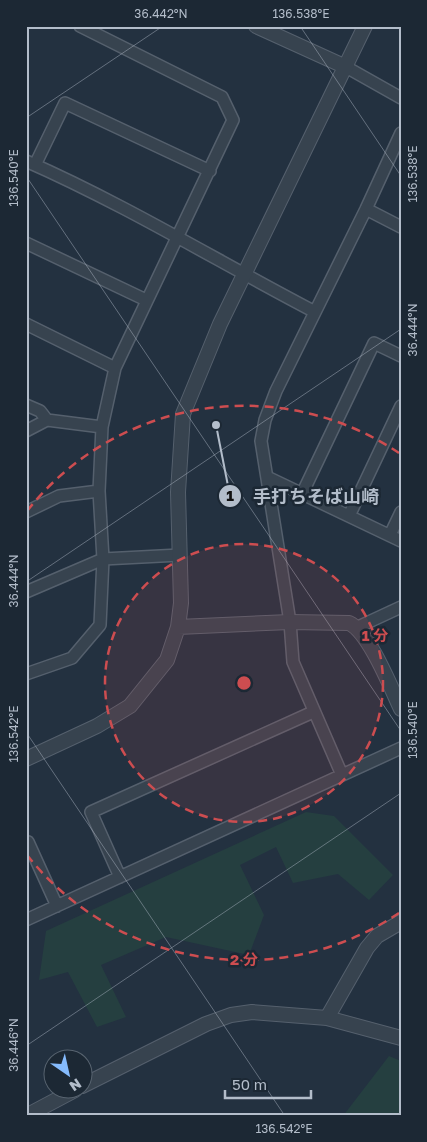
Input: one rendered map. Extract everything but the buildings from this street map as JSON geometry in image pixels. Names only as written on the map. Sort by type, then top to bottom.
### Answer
[{"type":"street","points":[[26,674],[72,658],[100,625],[103,559],[99,491],[102,427],[115,368],[233,120],[222,97],[80,26]]},
{"type":"street","points":[[256,26],[346,67],[401,98]]},
{"type":"street","points":[[26,759],[97,726],[130,706],[167,660],[178,627],[181,604],[178,492],[184,414],[220,324],[365,26]]},
{"type":"street","points":[[210,171],[65,103],[30,163],[178,237],[244,275],[315,312]]},
{"type":"street","points":[[342,776],[293,662],[290,622],[261,442],[265,420],[276,392],[366,209],[401,133]]},
{"type":"street","points":[[366,209],[401,227]]},
{"type":"street","points":[[26,243],[146,300]]},
{"type":"street","points":[[26,324],[115,368]]},
{"type":"street","points":[[302,494],[374,343],[401,356]]},
{"type":"street","points":[[26,405],[40,411],[48,420]]},
{"type":"street","points":[[349,516],[401,406]]},
{"type":"street","points":[[26,431],[48,420],[102,427]]},
{"type":"street","points":[[266,477],[401,541]]},
{"type":"street","points":[[26,512],[59,496],[99,491]]},
{"type":"street","points":[[390,535],[401,512]]},
{"type":"street","points":[[26,592],[103,559],[180,555]]},
{"type":"street","points":[[358,627],[399,606]]},
{"type":"street","points":[[178,627],[290,622],[349,623],[358,627],[383,670],[401,709]]},
{"type":"street","points":[[120,877],[91,812],[313,712]]},
{"type":"street","points":[[26,920],[401,748]]},
{"type":"street","points":[[26,843],[28,842],[57,906]]},
{"type":"street","points":[[327,1018],[367,948],[377,936],[401,922]]},
{"type":"street","points":[[92,1081],[206,1024],[230,1015],[252,1012],[327,1018],[401,1038]]},
{"type":"street","points":[[26,1116],[56,1100]]},
{"type":"green space","points":[[306,812],[334,816],[393,875],[369,900],[338,874],[293,883],[276,847],[240,865],[264,915],[249,955],[166,937],[101,965],[126,1017],[97,1027],[68,972],[39,980],[46,931]]},
{"type":"green space","points":[[389,1056],[401,1061],[401,1116],[343,1116]]},
{"type":"place","name":"手打ちそば山崎","points":[[216,425]]}]
